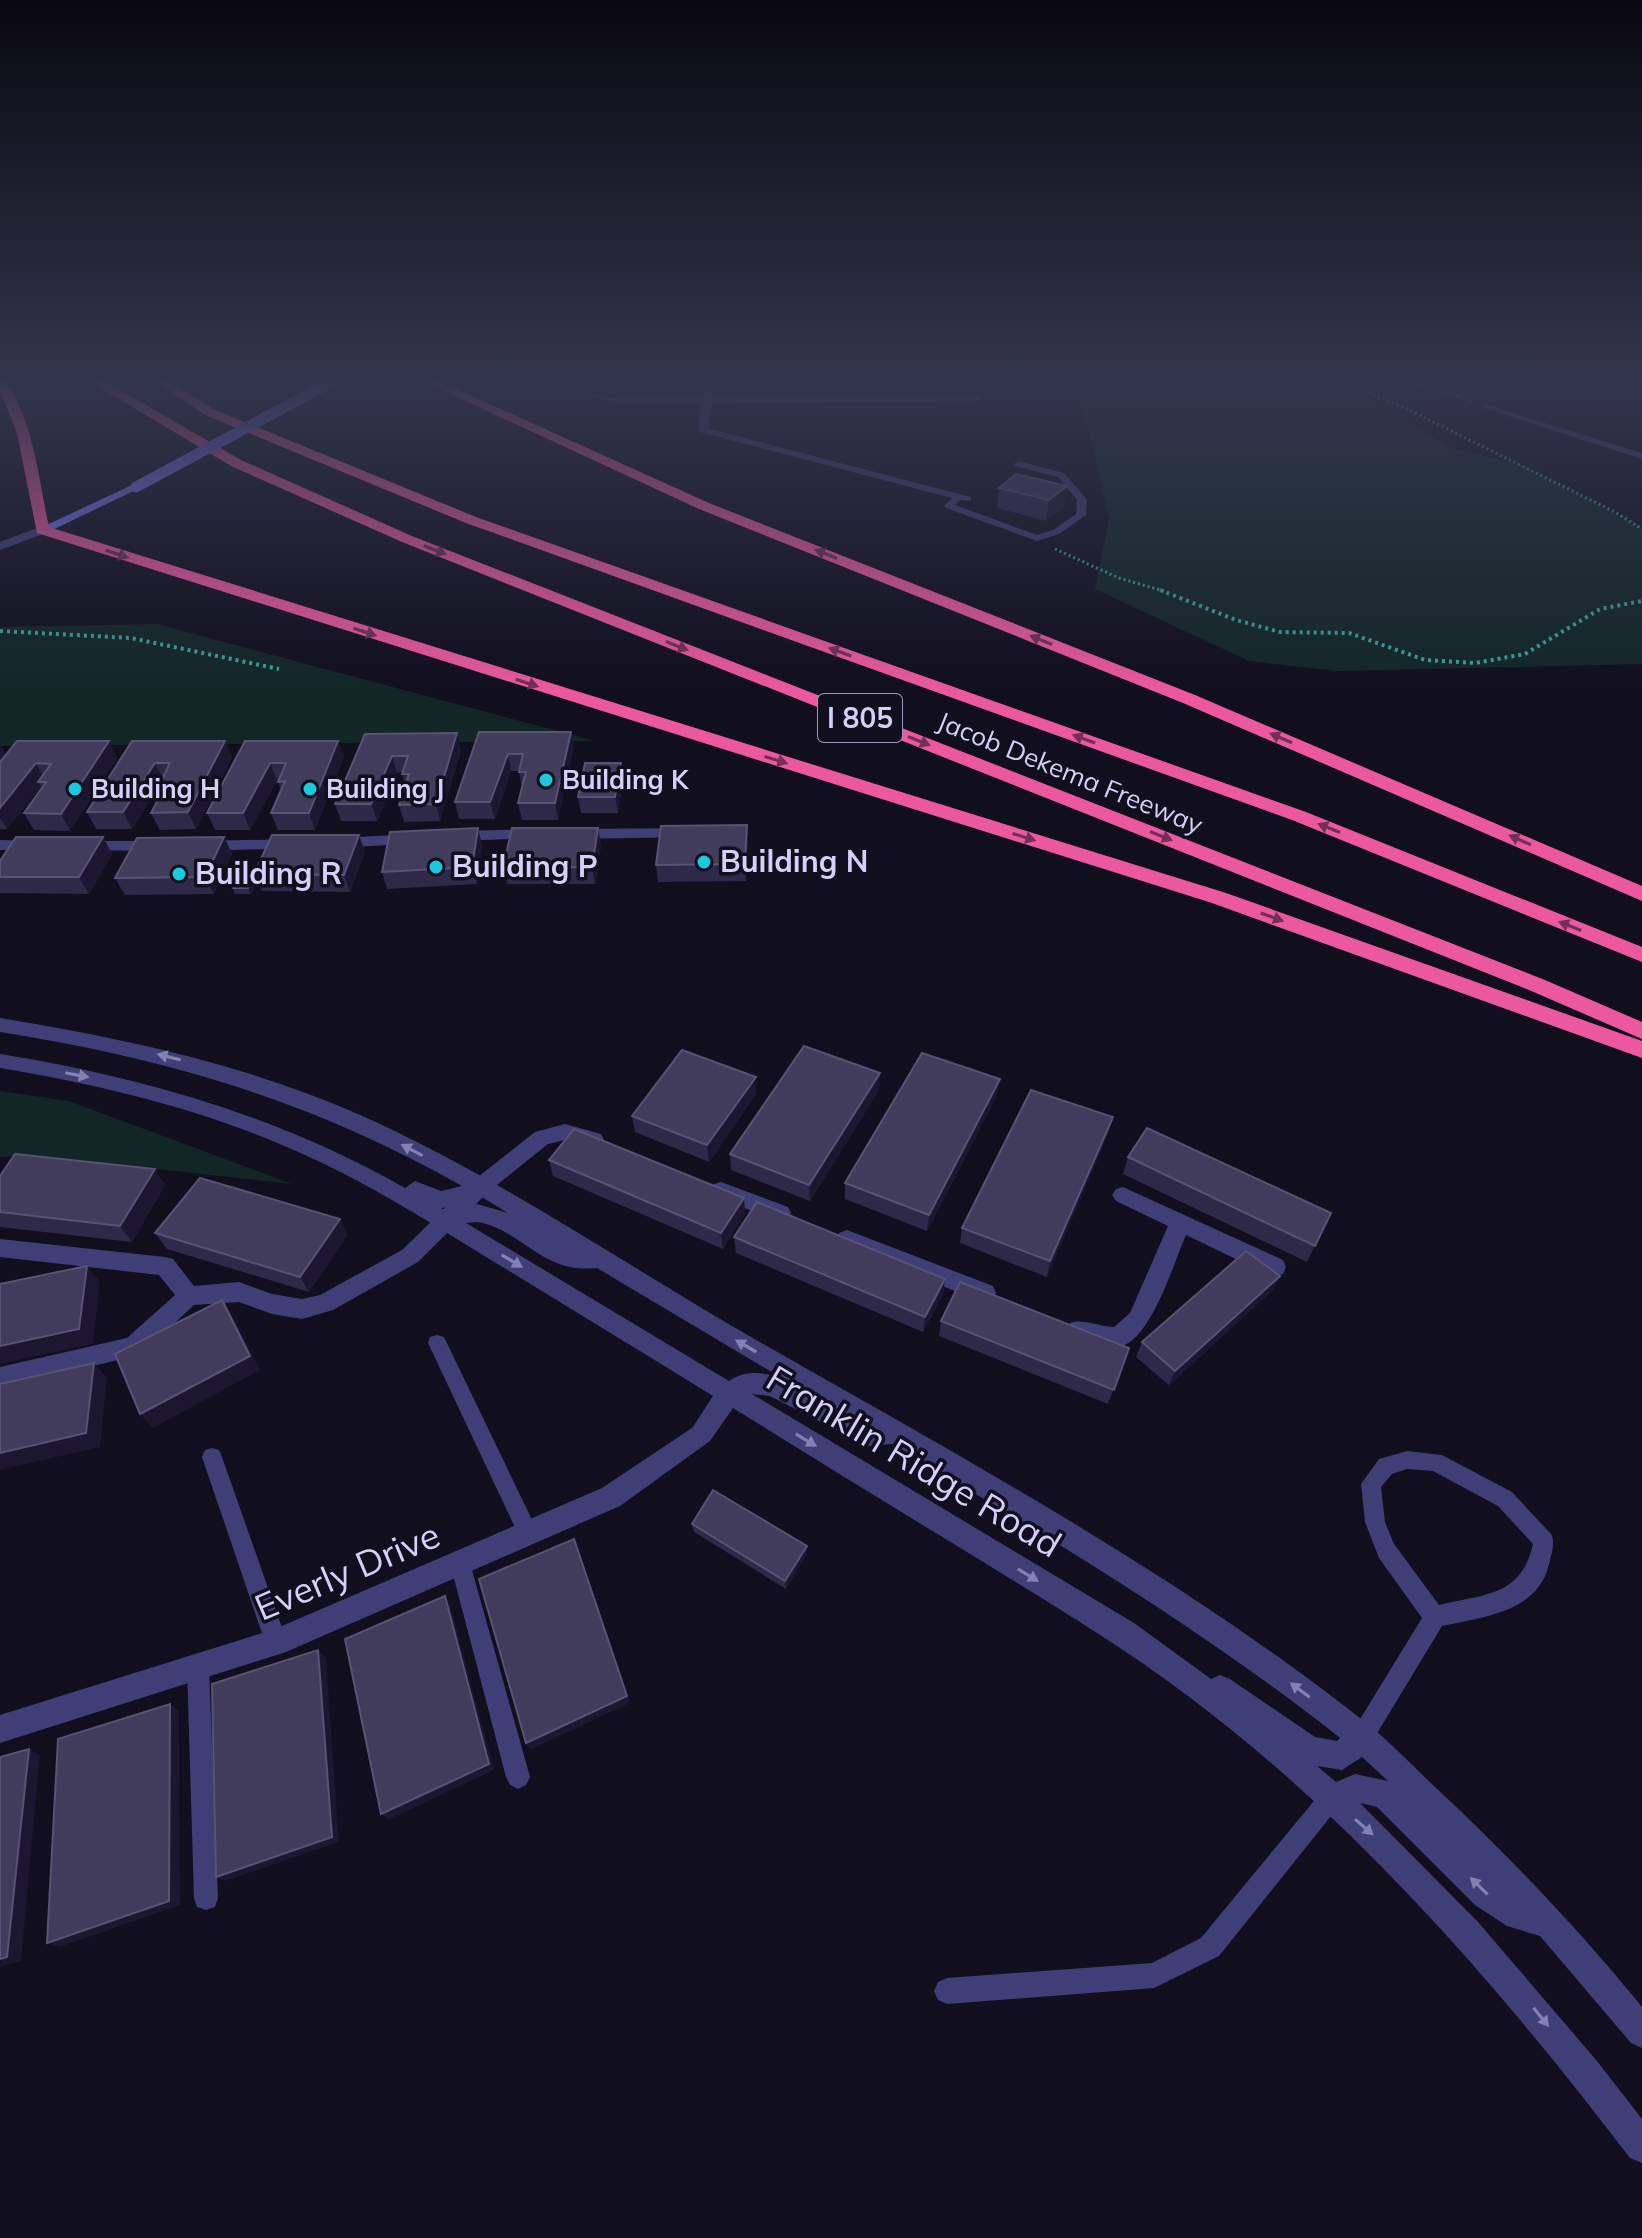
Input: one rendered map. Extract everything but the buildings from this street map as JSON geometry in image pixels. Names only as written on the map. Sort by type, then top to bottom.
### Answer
[{"type":"highway","points":[[32,482],[42,530],[1219,898],[1642,1050]]},
{"type":"highway","name":"Jacob Dekema Freeway","points":[[280,482],[407,539],[1522,979],[1642,1031]]},
{"type":"highway","name":"Jacob Dekema Freeway","points":[[380,482],[471,520],[1299,816],[1642,955]]},
{"type":"highway","points":[[652,482],[704,506],[1189,699],[1642,894]]},
{"type":"main road","points":[[42,530],[144,482]]},
{"type":"street","points":[[0,546],[42,530]]},
{"type":"street","points":[[0,845],[381,843],[447,836],[706,833]]},
{"type":"street","name":"Franklin Ridge Road","points":[[0,1025],[122,1045],[258,1084],[393,1140],[481,1186],[601,1261],[897,1432],[1217,1630],[1362,1737],[1444,1815],[1547,1922],[1642,2032]]},
{"type":"street","name":"Franklin Ridge Road","points":[[0,1061],[144,1090],[255,1127],[345,1165],[445,1221],[1124,1633],[1199,1684],[1384,1844],[1521,1991],[1642,2146]]},
{"type":"street","points":[[0,1378],[134,1347],[189,1296],[239,1292],[272,1304],[302,1309],[325,1303],[410,1256],[481,1186],[542,1138],[565,1132],[610,1146]]},
{"type":"street","points":[[345,1165],[367,1165],[434,1199],[451,1201],[481,1186]]},
{"type":"street","points":[[695,1179],[798,1220]]},
{"type":"street","points":[[1123,1195],[1275,1267]]},
{"type":"street","points":[[445,1221],[478,1210],[498,1218],[552,1253],[601,1261]]},
{"type":"street","points":[[1059,1322],[1097,1337],[1119,1337],[1138,1320],[1181,1222]]},
{"type":"street","points":[[827,1231],[1006,1301]]},
{"type":"street","points":[[0,1248],[165,1266],[189,1296]]},
{"type":"street","points":[[729,1394],[745,1383],[773,1386],[867,1435],[897,1432]]},
{"type":"street","name":"Everly Drive","points":[[0,1729],[276,1642],[611,1497],[701,1433],[729,1394]]},
{"type":"street","points":[[1199,1684],[1223,1690],[1310,1750],[1342,1756],[1362,1737]]},
{"type":"street","points":[[1331,1798],[1355,1788],[1384,1794],[1486,1894],[1518,1915],[1547,1922]]},
{"type":"lane","points":[[906,482],[963,497],[949,506],[1037,538],[1056,532],[1081,515],[1082,500],[1067,482]]},
{"type":"lane","points":[[437,1343],[528,1533]]},
{"type":"lane","points":[[212,1457],[276,1642]]},
{"type":"lane","points":[[1362,1737],[1435,1617],[1511,1599],[1537,1572],[1544,1541],[1505,1499],[1435,1462],[1407,1460],[1386,1466],[1371,1484],[1375,1522],[1386,1551],[1435,1617]]},
{"type":"lane","points":[[460,1563],[518,1777]]},
{"type":"lane","points":[[198,1667],[206,1898]]},
{"type":"lane","points":[[947,1991],[1154,1975],[1210,1947],[1331,1798]]},
{"type":"path","points":[[1551,482],[1620,513],[1642,529]]},
{"type":"path","points":[[1037,538],[1092,567],[1182,596],[1236,620],[1280,632],[1349,633],[1425,660],[1475,663],[1525,654],[1600,609],[1642,601]]},
{"type":"path","points":[[0,631],[131,638],[279,669]]},
{"type":"green space","points":[[1101,482],[1555,482],[1642,527],[1642,664],[1337,671],[1249,661],[1095,589],[1109,518]]},
{"type":"green space","points":[[157,624],[595,741],[0,746],[0,627]]},
{"type":"green space","points":[[0,1091],[69,1101],[292,1184],[39,1156],[0,1157]]},
{"type":"place","name":"Building K","points":[[546,780]]},
{"type":"place","name":"Building H","points":[[75,789]]},
{"type":"place","name":"Building J","points":[[310,789]]},
{"type":"place","name":"Building N","points":[[704,862]]},
{"type":"place","name":"Building P","points":[[436,867]]},
{"type":"place","name":"Building R","points":[[179,874]]}]
